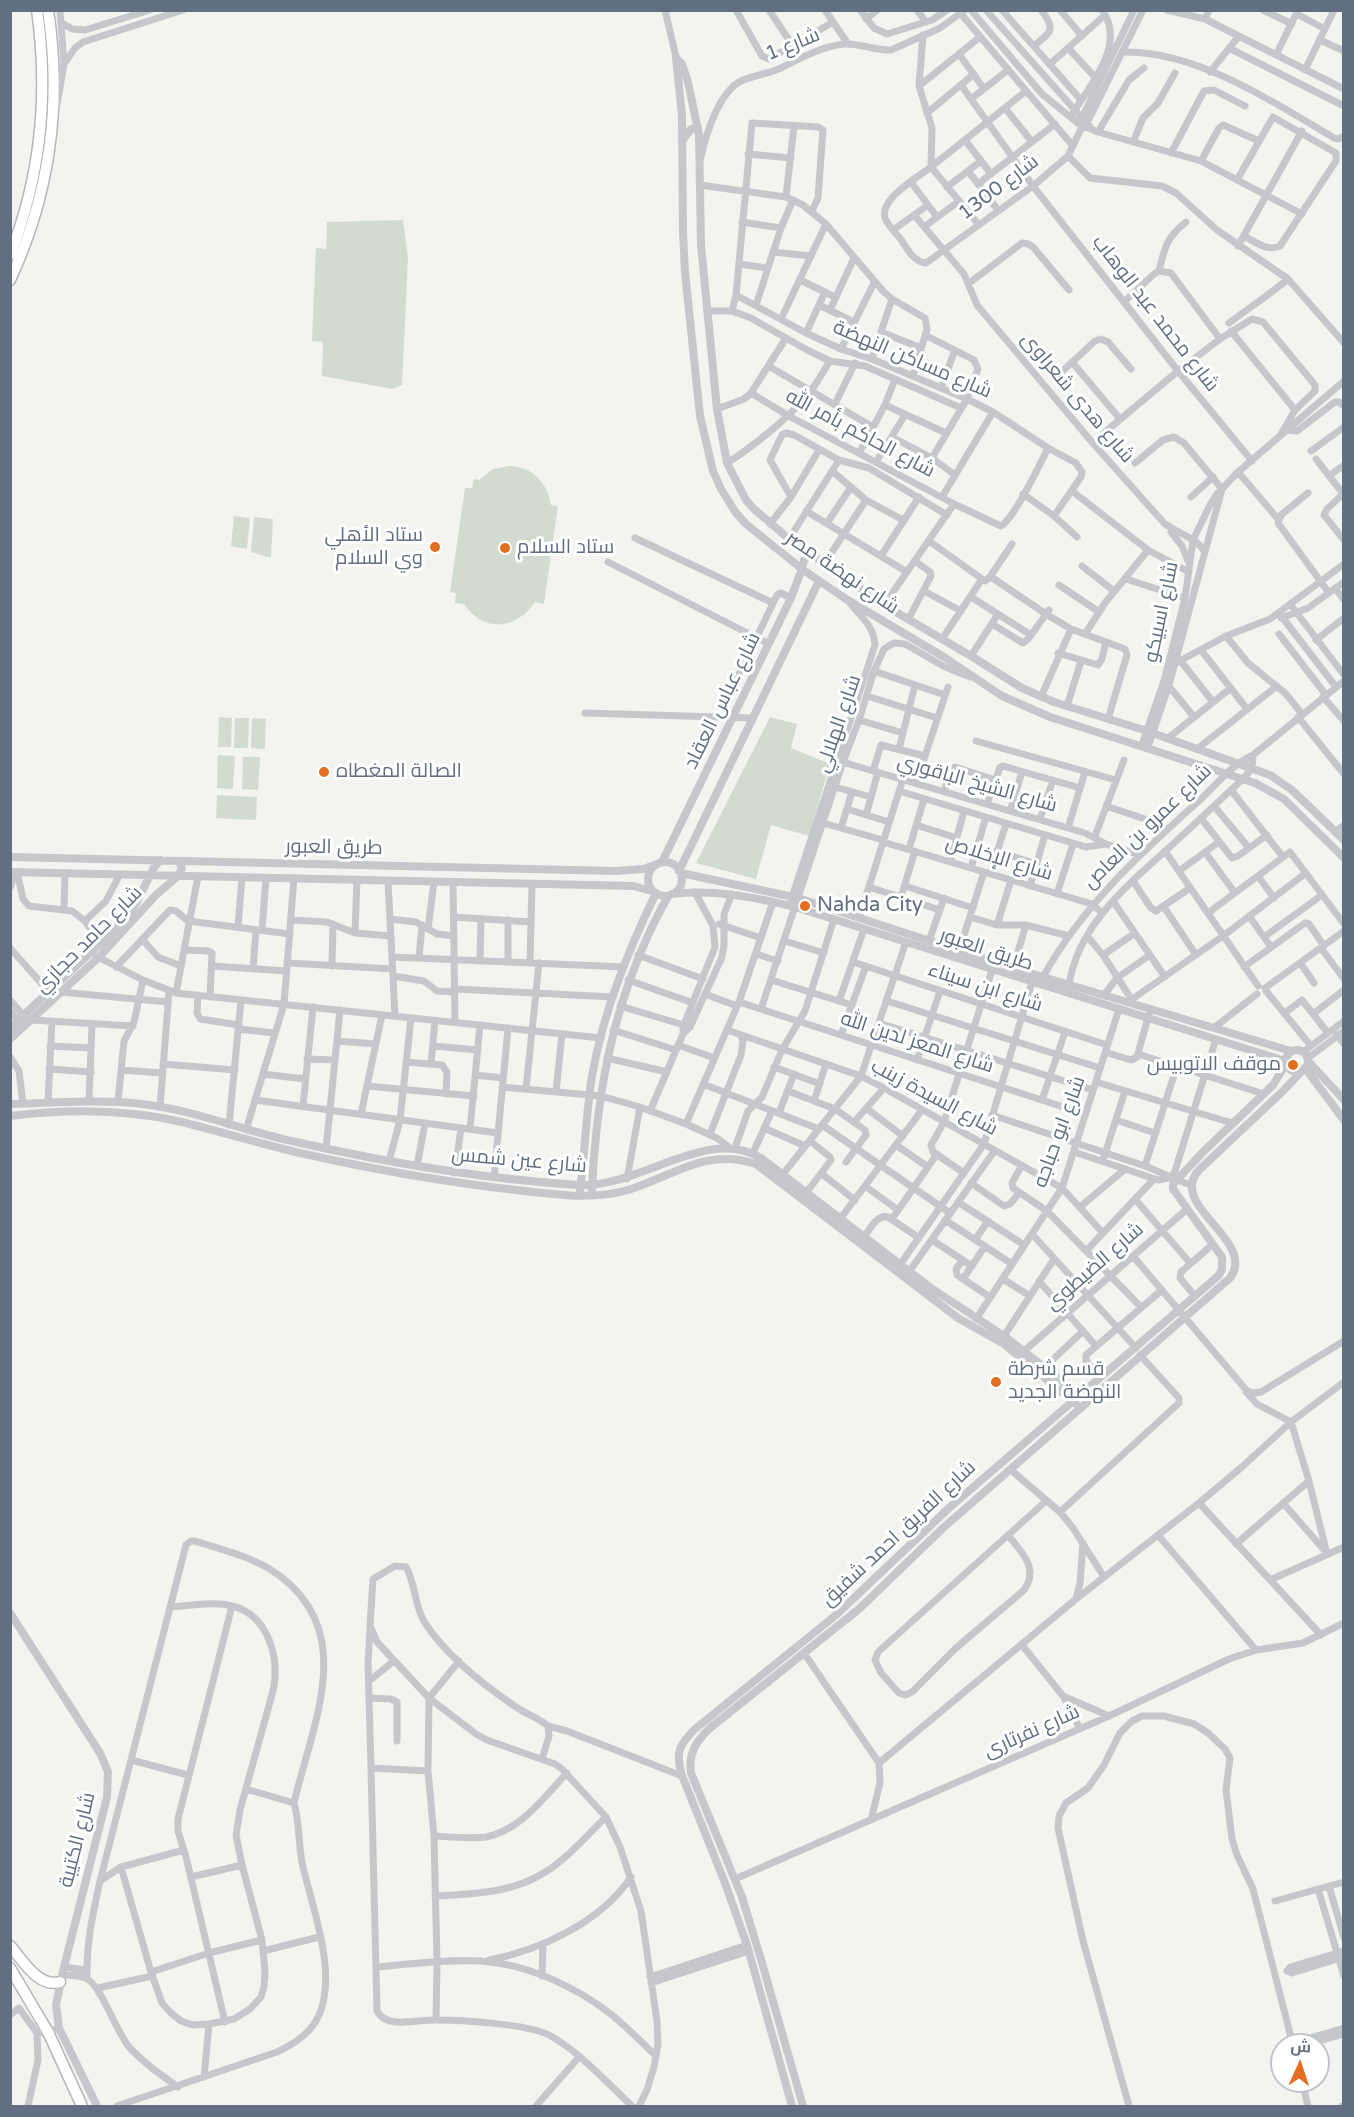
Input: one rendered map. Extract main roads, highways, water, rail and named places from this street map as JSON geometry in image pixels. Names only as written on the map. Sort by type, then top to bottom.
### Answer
[{"type":"highway","points":[[10,255],[34,179],[42,123],[43,67],[37,10]]},
{"type":"highway","points":[[10,280],[38,208],[45,180],[53,123],[54,65],[48,10]]},
{"type":"highway","points":[[10,1946],[40,1979],[49,1983],[62,1975]]},
{"type":"highway","points":[[10,1968],[81,2106]]},
{"type":"place","name":"ستاد الأهلي وي السلام","points":[[435,547]]},
{"type":"place","name":"ستاد السلام","points":[[505,548]]},
{"type":"place","name":"الصالة المغطاه","points":[[324,772]]},
{"type":"place","name":"Nahda City","points":[[805,906]]},
{"type":"place","name":"موقف الاتوبيس","points":[[1293,1065]]},
{"type":"place","name":"قسم شرطة النهضة الجديد","points":[[996,1382]]}]
